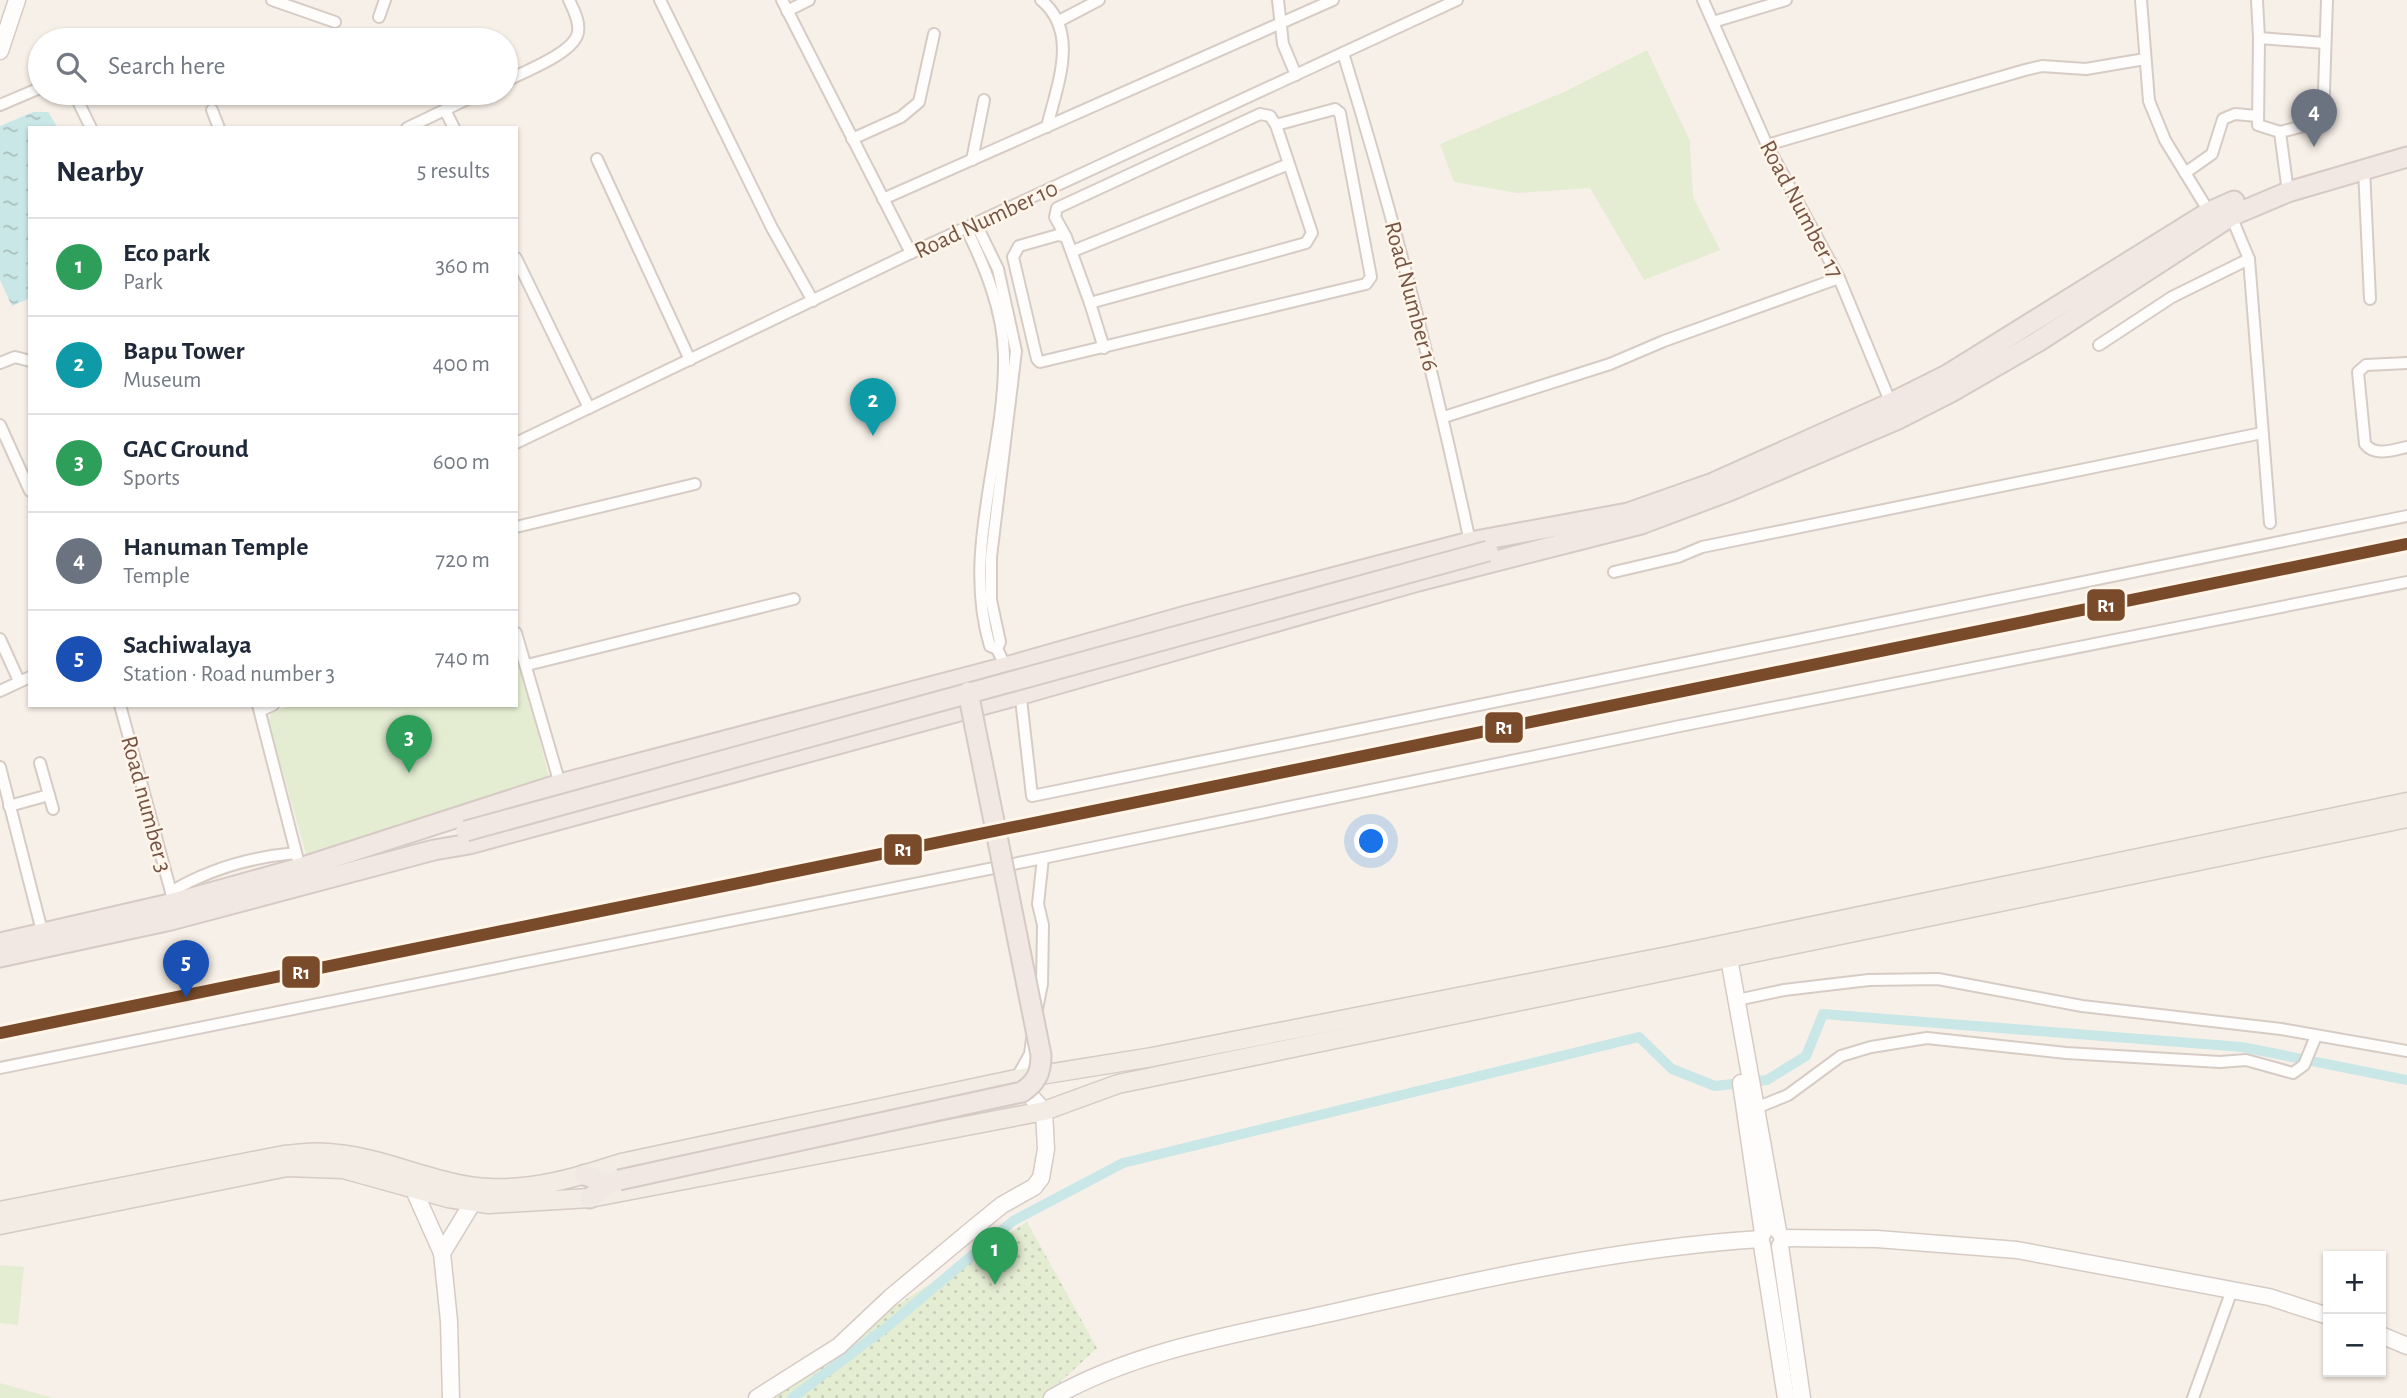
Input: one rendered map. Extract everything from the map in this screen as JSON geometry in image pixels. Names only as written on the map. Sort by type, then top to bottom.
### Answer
[{"type":"highway","points":[[434,850],[461,832],[968,692],[1503,548],[1641,524],[1729,491],[2039,341],[2219,217],[2286,186],[2407,144]]},
{"type":"highway","points":[[2286,186],[2407,157]]},
{"type":"highway","points":[[0,943],[43,935],[298,861],[427,828],[560,784],[918,691],[1186,616],[1470,542],[1503,548]]},
{"type":"highway","points":[[0,957],[171,920],[434,850],[482,841],[925,721],[1023,694],[1503,548]]},
{"type":"highway","points":[[918,691],[925,721]]},
{"type":"highway","points":[[590,1198],[614,1181],[1022,1091],[1035,1082],[1041,1069],[1041,1055],[968,692]]},
{"type":"highway","points":[[427,828],[461,832]]},
{"type":"highway","points":[[584,1175],[614,1181]]},
{"type":"main road","points":[[0,1225],[287,1167],[343,1168],[413,1188],[489,1204],[590,1198],[1044,1111],[1118,1084],[2407,803]]},
{"type":"main road","points":[[0,1211],[284,1154],[310,1152],[339,1154],[488,1188],[533,1187],[621,1163],[1016,1079],[1152,1057],[1723,953],[2407,818]]},
{"type":"street","points":[[272,0],[335,22]]},
{"type":"street","points":[[379,17],[385,0]]},
{"type":"street","points":[[518,75],[546,61],[574,42],[578,32],[569,0]]},
{"type":"street","points":[[660,0],[772,228],[813,301]]},
{"type":"street","points":[[782,0],[911,253]]},
{"type":"street","points":[[787,11],[809,0]]},
{"type":"street","points":[[1041,0],[1059,21],[1064,43],[1047,127]]},
{"type":"street","points":[[1059,21],[1099,0]]},
{"type":"street","points":[[1278,0],[1283,44],[1296,75]]},
{"type":"street","points":[[883,199],[1333,0]]},
{"type":"street","name":"Road Number 10","points":[[518,442],[911,253],[1457,0]]},
{"type":"street","name":"Road Number 17","points":[[1703,0],[1767,145],[1839,278],[1894,411]]},
{"type":"street","points":[[1713,22],[1786,0]]},
{"type":"street","points":[[2141,0],[2147,92],[2155,120],[2185,173],[2249,259],[2270,523]]},
{"type":"street","points":[[2257,0],[2258,124],[2280,132],[2323,121],[2327,0]]},
{"type":"street","points":[[0,51],[10,9]]},
{"type":"street","points":[[852,139],[901,117],[919,102],[934,34]]},
{"type":"street","points":[[2259,38],[2325,43]]},
{"type":"street","name":"Road Number 16","points":[[1343,53],[1384,185],[1408,290],[1444,417],[1470,542]]},
{"type":"street","points":[[1767,145],[2025,69],[2042,66],[2086,69],[2145,59]]},
{"type":"street","points":[[0,105],[28,93]]},
{"type":"street","points":[[972,160],[985,100]]},
{"type":"street","points":[[80,105],[90,126]]},
{"type":"street","points":[[411,126],[455,105]]},
{"type":"street","points":[[1013,257],[1037,359],[1045,362],[1366,284],[1371,277],[1340,113],[1330,108],[1276,125]]},
{"type":"street","points":[[212,110],[218,126]]},
{"type":"street","points":[[445,110],[453,126]]},
{"type":"street","points":[[1090,303],[1306,243],[1312,233],[1276,125],[1270,116],[1260,114],[1057,208],[1055,217],[1073,251],[1104,348]]},
{"type":"street","points":[[2185,173],[2212,154],[2223,119],[2235,114],[2257,117]]},
{"type":"street","points":[[2280,132],[2286,186]]},
{"type":"street","points":[[597,159],[690,360]]},
{"type":"street","points":[[1073,251],[1289,164]]},
{"type":"street","points":[[2364,169],[2370,299]]},
{"type":"street","points":[[971,226],[991,267],[1002,334],[1004,370],[982,617],[990,646],[997,649],[1023,694],[1032,796],[2407,516]]},
{"type":"street","points":[[991,267],[1013,257],[1019,246],[1058,235],[1066,237]]},
{"type":"street","points":[[2099,345],[2172,297],[2249,259]]},
{"type":"street","points":[[518,262],[589,408]]},
{"type":"street","points":[[1444,417],[1610,365],[1664,341],[1839,278]]},
{"type":"street","points":[[0,363],[15,358],[28,360]]},
{"type":"street","points":[[2407,363],[2367,365],[2358,372],[2364,444],[2369,450],[2378,452],[2407,447]]},
{"type":"street","points":[[0,425],[28,487]]},
{"type":"street","points":[[1614,572],[1678,557],[1702,547],[2262,433]]},
{"type":"street","points":[[518,527],[695,484]]},
{"type":"street","points":[[0,1068],[1043,858],[1693,723],[2407,582]]},
{"type":"street","points":[[527,665],[794,599]]},
{"type":"street","points":[[0,639],[25,679],[0,691]]},
{"type":"street","points":[[518,640],[560,784]]},
{"type":"street","name":"Road number 3","points":[[121,707],[173,897]]},
{"type":"street","points":[[259,708],[298,861]]},
{"type":"street","points":[[40,763],[53,808]]},
{"type":"street","points":[[0,767],[43,935]]},
{"type":"street","points":[[9,806],[49,795]]},
{"type":"street","points":[[757,1398],[824,1357],[975,1227],[1002,1205],[1034,1187],[1041,1178],[1046,1149],[1044,1111],[1016,1079],[1030,1054],[1042,984],[1043,925],[1038,904],[1043,858]]},
{"type":"street","points":[[1723,953],[1737,1000],[1744,1071]]},
{"type":"street","points":[[1723,953],[1751,1104],[1771,1238],[1802,1398]]},
{"type":"street","points":[[1737,1000],[1784,989],[1869,980],[1938,979],[2082,1006],[2244,1024],[2407,1051]]},
{"type":"street","points":[[1751,1104],[1788,1095],[1841,1056],[1884,1044],[1927,1038],[2066,1053],[2178,1057],[2220,1062],[2246,1060],[2291,1072],[2298,1071],[2306,1060],[2316,1036]]},
{"type":"street","points":[[413,1188],[442,1253],[448,1312],[451,1398]]},
{"type":"street","points":[[442,1253],[473,1202]]},
{"type":"street","points":[[1771,1238],[1786,1398]]},
{"type":"street","points":[[1052,1398],[1077,1384],[1187,1345],[1434,1289],[1596,1259],[1771,1238],[1877,1239],[2017,1250],[2232,1290],[2323,1315]]},
{"type":"street","points":[[2193,1398],[2232,1290]]},
{"type":"street","points":[[2386,1337],[2407,1346]]},
{"type":"green space","points":[[1647,50],[1690,141],[1693,197],[1720,250],[1644,280],[1590,188],[1517,193],[1454,182],[1440,144],[1566,91]]},
{"type":"green space","points":[[518,656],[550,781],[307,858],[268,720],[271,714],[286,707],[518,707]]},
{"type":"green space","points":[[1027,1222],[1097,1348],[1043,1398],[752,1398]]},
{"type":"green space","points":[[0,1265],[24,1267],[18,1325],[0,1323]]},
{"type":"green space","points":[[0,1383],[53,1398],[0,1398]]},
{"type":"water","points":[[33,112],[48,112],[57,126],[28,126],[28,299],[12,306],[0,280],[0,126]]},
{"type":"waterway","points":[[792,1398],[887,1327],[1013,1221],[1123,1163],[1639,1037],[1672,1069],[1715,1086],[1767,1080],[1806,1056],[1823,1014],[2242,1047],[2407,1080]]},
{"type":"transit line","name":"R1","points":[[0,1033],[2407,544]]},
{"type":"place","name":"Hanuman Temple","points":[[2314,147]]},
{"type":"place","name":"Bapu Tower","points":[[873,436]]},
{"type":"place","name":"GAC Ground","points":[[409,773]]},
{"type":"place","name":"Sachiwalaya","points":[[186,998]]},
{"type":"place","name":"Eco park","points":[[995,1285]]}]
